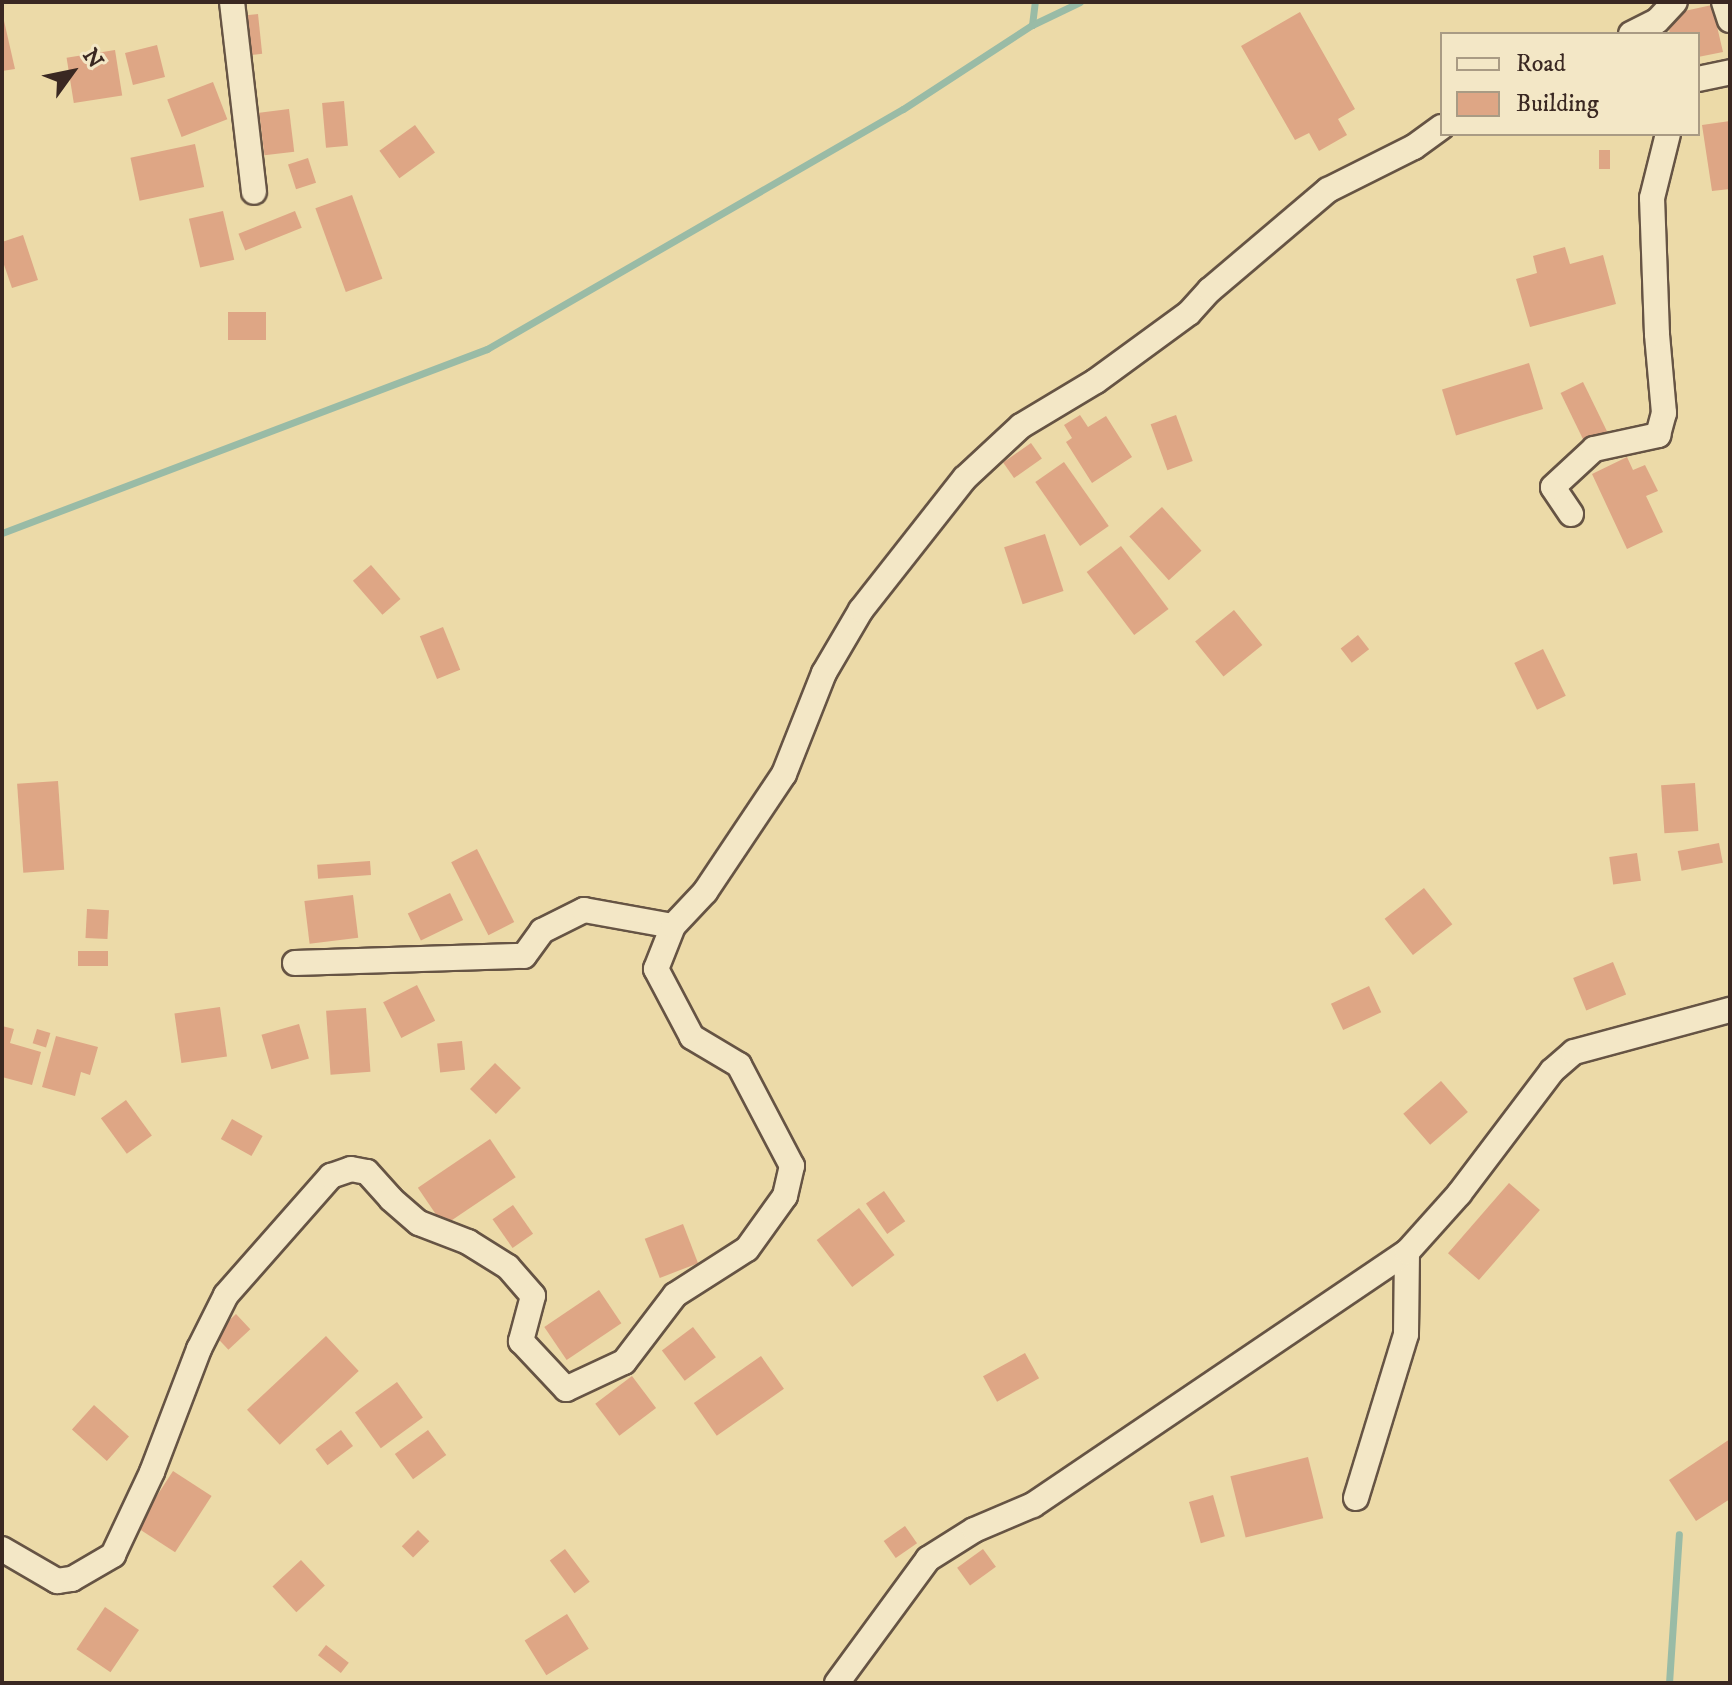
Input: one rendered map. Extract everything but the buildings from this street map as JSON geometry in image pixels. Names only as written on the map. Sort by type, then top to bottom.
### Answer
[{"type":"street","points":[[232,2],[254,192]]},
{"type":"street","points":[[1635,32],[1657,21],[1675,2]]},
{"type":"street","points":[[1724,2],[1730,20]]},
{"type":"street","points":[[1700,79],[1730,72]]},
{"type":"street","points":[[2,1549],[57,1581],[72,1579],[113,1555],[152,1472],[199,1349],[226,1295],[331,1176],[351,1169],[367,1172],[391,1199],[419,1223],[468,1242],[508,1267],[533,1296],[521,1341],[566,1389],[624,1362],[675,1295],[747,1249],[785,1196],[792,1166],[739,1065],[692,1037],[656,969],[673,926],[705,892],[784,774],[824,673],[861,610],[965,478],[1021,426],[1096,381],[1189,313],[1210,290],[1328,190],[1414,147],[1440,128]]},
{"type":"street","points":[[1571,514],[1553,487],[1594,449],[1658,435],[1664,413],[1657,334],[1652,198],[1668,136]]},
{"type":"street","points":[[295,963],[524,956],[542,931],[584,910],[673,926]]},
{"type":"street","points":[[837,1683],[928,1559],[974,1530],[1033,1505],[1407,1252],[1459,1194],[1552,1071],[1574,1052],[1730,1010]]},
{"type":"street","points":[[1356,1498],[1406,1334],[1407,1252]]},
{"type":"waterway","points":[[1032,25],[1035,2]]},
{"type":"waterway","points":[[2,533],[487,349],[903,109],[1032,25],[1080,2]]},
{"type":"waterway","points":[[1669,1683],[1679,1534]]}]
